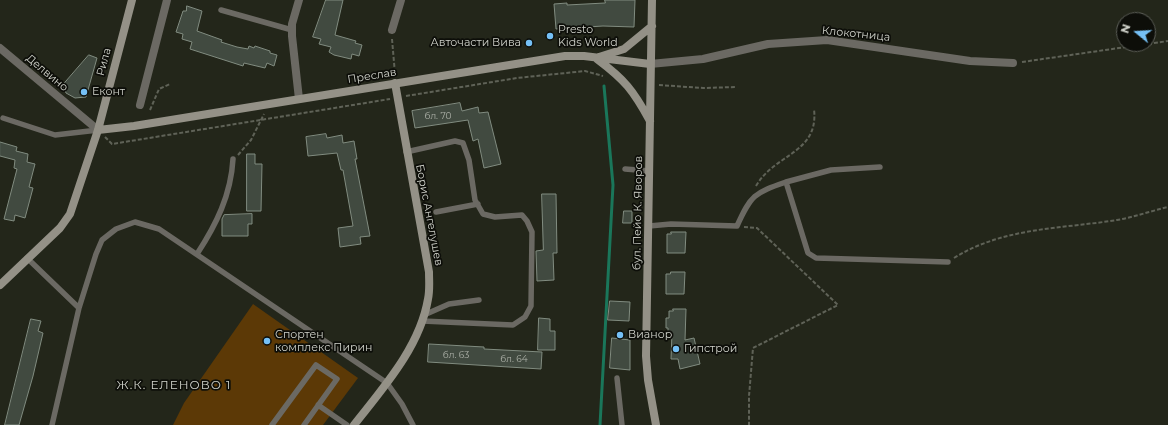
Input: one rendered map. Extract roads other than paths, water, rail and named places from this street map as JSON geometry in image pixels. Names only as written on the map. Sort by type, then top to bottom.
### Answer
[{"type":"street","name":"Рила","points":[[0,284],[60,228],[70,214],[98,130],[132,0]]},
{"type":"street","points":[[140,105],[167,0]]},
{"type":"street","points":[[299,0],[292,30],[299,99]]},
{"type":"street","points":[[392,30],[400,0]]},
{"type":"street","name":"бул. Пейо К. Яворов","points":[[652,0],[647,368],[656,425]]},
{"type":"street","points":[[597,58],[624,50],[652,26]]},
{"type":"street","name":"Клокотница","points":[[650,64],[703,59],[768,44],[827,40],[970,61],[1013,63]]},
{"type":"street","name":"Делвино","points":[[0,48],[98,130]]},
{"type":"street","name":"Преслав","points":[[98,130],[134,126],[565,56],[576,55],[650,64]]},
{"type":"street","points":[[597,58],[619,75],[628,85],[650,121]]},
{"type":"street","name":"Борис Ангелушев","points":[[354,425],[387,383],[410,347],[423,318],[428,299],[429,272],[406,152],[395,83]]},
{"type":"lane","points":[[221,10],[292,30]]},
{"type":"lane","points":[[3,118],[55,134],[98,130]]},
{"type":"lane","points":[[406,152],[455,141],[463,143],[469,160],[475,200],[483,214],[495,217],[522,216],[527,221],[532,232],[531,306],[525,317],[514,325],[423,318]]},
{"type":"lane","points":[[197,254],[213,229],[225,200],[233,159]]},
{"type":"lane","points":[[649,226],[671,224],[737,226],[747,205],[760,191],[786,182],[831,170],[880,167]]},
{"type":"lane","points":[[625,169],[650,171]]},
{"type":"lane","points":[[786,182],[808,253],[816,258],[948,262]]},
{"type":"lane","points":[[436,212],[478,204]]},
{"type":"lane","points":[[52,425],[79,308],[96,254],[102,240],[116,229],[135,222],[159,229],[387,383],[402,404],[413,425]]},
{"type":"lane","points":[[27,258],[79,308]]},
{"type":"lane","points":[[423,318],[449,304],[479,300]]},
{"type":"lane","points":[[272,425],[316,365],[337,379],[304,425]]},
{"type":"lane","points":[[617,378],[622,425]]},
{"type":"lane","points":[[318,405],[347,425]]},
{"type":"waterway","points":[[600,425],[613,185],[604,86]]},
{"type":"place","name":"Presto Kids World","points":[[550,36]]},
{"type":"place","name":"Авточасти Вива","points":[[529,43]]},
{"type":"place","name":"Еконт","points":[[84,92]]},
{"type":"place","name":"Вианор","points":[[620,335]]},
{"type":"place","name":"Спортен комплекс Пирин","points":[[267,341]]},
{"type":"place","name":"Гипстрой","points":[[676,349]]},
{"type":"district","name":"Ж.К. ЕЛЕНОВО 1","points":[[174,385]]}]
